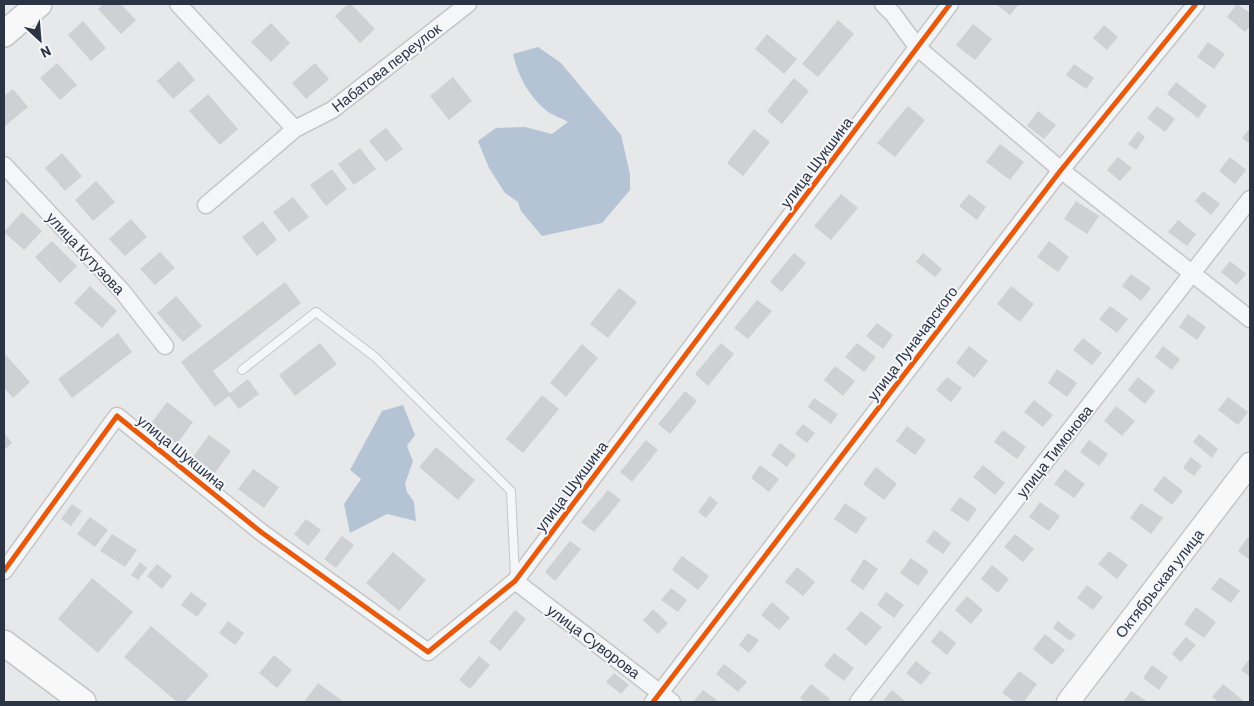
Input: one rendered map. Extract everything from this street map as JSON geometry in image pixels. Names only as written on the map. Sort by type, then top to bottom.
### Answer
[{"type":"main road","points":[[4,34],[39,4]]},
{"type":"main road","points":[[6,650],[83,702]]},
{"type":"street","points":[[178,4],[295,129]]},
{"type":"street","name":"Набатова переулок","points":[[206,205],[295,129],[332,110],[468,4]]},
{"type":"street","points":[[883,4],[893,14],[918,48],[1060,170],[1250,319]]},
{"type":"street","name":"улица Шукшина","points":[[4,571],[117,416],[261,532],[428,652],[515,581],[950,4]]},
{"type":"street","name":"улица Луначарского","points":[[662,699],[1060,170],[1196,4]]},
{"type":"street","name":"улица Кутузова","points":[[4,165],[122,291],[165,346]]},
{"type":"street","name":"улица Тимонова","points":[[858,702],[1250,199]]},
{"type":"street","name":"Октябрьская улица","points":[[1068,702],[1250,464]]},
{"type":"street","name":"улица Суворова","points":[[515,581],[662,699]]},
{"type":"lane","points":[[242,370],[316,312],[367,351],[511,491],[515,581]]},
{"type":"water","points":[[538,47],[561,63],[621,135],[630,174],[630,190],[602,223],[542,236],[521,211],[518,202],[505,193],[489,168],[478,141],[496,128],[525,127],[552,134],[568,122],[549,113],[535,99],[525,85],[518,70],[513,54]]},
{"type":"water","points":[[403,405],[415,435],[407,446],[413,461],[405,484],[407,492],[414,502],[416,521],[387,514],[350,533],[344,504],[361,479],[350,470],[382,411]]},
{"type":"building","points":[[103,4],[121,4],[136,20],[121,34],[98,9]]},
{"type":"building","points":[[348,4],[351,4],[375,29],[360,43],[335,16]]},
{"type":"building","points":[[996,4],[1019,4],[1010,15]]},
{"type":"building","points":[[1237,4],[1250,13],[1250,26],[1245,32],[1227,17]]},
{"type":"building","points":[[838,20],[854,34],[818,77],[802,64]]},
{"type":"building","points":[[83,21],[106,48],[91,61],[68,35]]},
{"type":"building","points":[[271,23],[290,43],[271,62],[251,42]]},
{"type":"building","points":[[973,24],[992,39],[975,60],[956,45]]},
{"type":"building","points":[[1104,25],[1118,37],[1107,50],[1093,38]]},
{"type":"building","points":[[767,34],[797,59],[784,74],[755,49]]},
{"type":"building","points":[[1208,42],[1225,54],[1214,69],[1197,57]]},
{"type":"building","points":[[179,61],[195,80],[173,99],[157,81]]},
{"type":"building","points":[[57,63],[77,85],[60,100],[40,78]]},
{"type":"building","points":[[315,63],[329,79],[306,99],[292,83]]},
{"type":"building","points":[[1074,64],[1094,78],[1086,89],[1066,75]]},
{"type":"building","points":[[453,77],[472,101],[449,120],[430,96]]},
{"type":"building","points":[[794,78],[809,91],[782,124],[767,111]]},
{"type":"building","points":[[1176,82],[1207,106],[1198,118],[1167,94]]},
{"type":"building","points":[[13,89],[28,107],[5,126],[4,96]]},
{"type":"building","points":[[208,94],[238,129],[220,145],[189,111]]},
{"type":"building","points":[[908,106],[925,120],[895,157],[877,143]]},
{"type":"building","points":[[1157,106],[1175,119],[1165,132],[1147,118]]},
{"type":"building","points":[[1038,111],[1056,125],[1044,139],[1027,126]]},
{"type":"building","points":[[386,128],[403,149],[386,162],[369,141]]},
{"type":"building","points":[[1250,128],[1250,144],[1242,138]]},
{"type":"building","points":[[754,129],[770,142],[743,176],[727,163]]},
{"type":"building","points":[[1138,131],[1145,137],[1136,150],[1128,144]]},
{"type":"building","points":[[1000,144],[1024,162],[1010,180],[986,162]]},
{"type":"building","points":[[360,148],[376,169],[354,185],[338,164]]},
{"type":"building","points":[[62,153],[82,176],[65,191],[45,168]]},
{"type":"building","points":[[1118,157],[1132,168],[1120,181],[1107,170]]},
{"type":"building","points":[[1230,157],[1246,170],[1235,184],[1219,171]]},
{"type":"building","points":[[332,169],[347,189],[326,206],[310,185]]},
{"type":"building","points":[[96,181],[115,202],[93,221],[75,200]]},
{"type":"building","points":[[1203,191],[1220,204],[1211,215],[1195,201]]},
{"type":"building","points":[[841,194],[858,208],[831,240],[814,226]]},
{"type":"building","points":[[969,194],[986,207],[977,220],[959,206]]},
{"type":"building","points":[[293,197],[309,217],[289,232],[273,212]]},
{"type":"building","points":[[1076,201],[1099,216],[1087,234],[1064,219]]},
{"type":"building","points":[[22,212],[42,231],[24,250],[4,232]]},
{"type":"building","points":[[131,219],[147,237],[125,256],[109,239]]},
{"type":"building","points":[[1178,220],[1196,234],[1187,246],[1168,232]]},
{"type":"building","points":[[263,221],[277,240],[257,256],[242,237]]},
{"type":"building","points":[[52,241],[77,266],[60,283],[35,257]]},
{"type":"building","points":[[1049,241],[1069,257],[1058,272],[1037,257]]},
{"type":"building","points":[[160,252],[175,268],[155,285],[140,269]]},
{"type":"building","points":[[794,253],[806,263],[782,292],[770,282]]},
{"type":"building","points":[[923,253],[942,269],[935,277],[916,262]]},
{"type":"building","points":[[1230,261],[1246,274],[1237,285],[1221,272]]},
{"type":"building","points":[[1131,274],[1151,288],[1141,301],[1122,286]]},
{"type":"building","points":[[285,282],[301,303],[213,371],[230,393],[248,379],[259,394],[239,409],[229,396],[215,407],[181,362]]},
{"type":"building","points":[[90,286],[117,311],[102,328],[74,303]]},
{"type":"building","points":[[1011,286],[1034,304],[1020,322],[997,304]]},
{"type":"building","points":[[619,288],[637,302],[608,338],[590,324]]},
{"type":"building","points":[[176,296],[202,326],[183,342],[157,313]]},
{"type":"building","points":[[757,300],[772,311],[748,339],[734,328]]},
{"type":"building","points":[[1110,306],[1128,319],[1117,333],[1099,319]]},
{"type":"building","points":[[1188,314],[1206,327],[1197,340],[1179,327]]},
{"type":"building","points":[[877,323],[893,335],[883,349],[866,336]]},
{"type":"building","points":[[118,333],[132,352],[72,398],[58,379]]},
{"type":"building","points":[[1083,338],[1102,353],[1092,365],[1073,350]]},
{"type":"building","points":[[320,343],[337,364],[295,396],[279,375]]},
{"type":"building","points":[[721,343],[734,354],[708,386],[695,374]]},
{"type":"building","points":[[857,343],[876,357],[864,372],[845,357]]},
{"type":"building","points":[[582,344],[598,358],[566,397],[550,383]]},
{"type":"building","points":[[969,346],[988,361],[974,378],[956,363]]},
{"type":"building","points":[[1163,346],[1180,359],[1172,370],[1155,357]]},
{"type":"building","points":[[4,353],[30,382],[13,398],[4,388]]},
{"type":"building","points":[[835,366],[855,381],[843,396],[824,380]]},
{"type":"building","points":[[1057,369],[1077,383],[1067,397],[1048,383]]},
{"type":"building","points":[[947,377],[962,388],[951,402],[936,390]]},
{"type":"building","points":[[1138,377],[1155,391],[1145,404],[1128,390]]},
{"type":"building","points":[[685,391],[697,401],[670,434],[658,424]]},
{"type":"building","points":[[542,395],[559,409],[523,453],[506,439]]},
{"type":"building","points":[[1228,397],[1248,412],[1238,425],[1218,410]]},
{"type":"building","points":[[814,398],[838,414],[831,424],[808,407]]},
{"type":"building","points":[[1034,400],[1053,415],[1043,427],[1024,412]]},
{"type":"building","points":[[167,402],[193,422],[177,444],[150,425]]},
{"type":"building","points":[[1116,406],[1135,421],[1122,436],[1104,421]]},
{"type":"building","points":[[803,424],[815,433],[807,443],[795,434]]},
{"type":"building","points":[[907,426],[926,440],[915,455],[896,441]]},
{"type":"building","points":[[1003,430],[1026,447],[1017,459],[994,442]]},
{"type":"building","points":[[4,433],[12,443],[4,450]]},
{"type":"building","points":[[1199,434],[1218,449],[1212,458],[1193,442]]},
{"type":"building","points":[[209,435],[231,451],[215,473],[193,457]]},
{"type":"building","points":[[646,440],[658,450],[632,482],[620,472]]},
{"type":"building","points":[[1089,440],[1108,454],[1099,466],[1080,452]]},
{"type":"building","points":[[780,443],[796,455],[787,467],[771,455]]},
{"type":"building","points":[[436,447],[475,480],[458,500],[419,467]]},
{"type":"building","points":[[1191,457],[1202,466],[1194,476],[1183,468]]},
{"type":"building","points":[[760,465],[779,479],[769,492],[751,478]]},
{"type":"building","points":[[983,465],[1005,483],[995,495],[973,477]]},
{"type":"building","points":[[876,467],[897,484],[884,500],[863,484]]},
{"type":"building","points":[[253,469],[279,487],[264,508],[238,489]]},
{"type":"building","points":[[1065,469],[1085,484],[1074,498],[1054,484]]},
{"type":"building","points":[[1164,476],[1183,491],[1172,505],[1153,490]]},
{"type":"building","points":[[608,490],[621,500],[594,532],[581,522]]},
{"type":"building","points":[[710,496],[718,503],[706,518],[698,512]]},
{"type":"building","points":[[960,497],[977,509],[968,522],[950,510]]},
{"type":"building","points":[[1040,502],[1060,516],[1049,531],[1029,517]]},
{"type":"building","points":[[845,503],[867,518],[856,534],[834,519]]},
{"type":"building","points":[[1141,503],[1163,518],[1151,534],[1130,518]]},
{"type":"building","points":[[72,504],[82,511],[71,526],[61,519]]},
{"type":"building","points":[[90,517],[108,530],[95,547],[77,534]]},
{"type":"building","points":[[306,519],[321,530],[308,546],[294,534]]},
{"type":"building","points":[[934,530],[951,543],[943,554],[926,542]]},
{"type":"building","points":[[112,534],[137,550],[125,567],[100,551]]},
{"type":"building","points":[[1015,534],[1034,549],[1023,562],[1004,547]]},
{"type":"building","points":[[342,536],[354,545],[336,568],[324,559]]},
{"type":"building","points":[[1248,537],[1250,539],[1250,560],[1238,551]]},
{"type":"building","points":[[570,541],[581,549],[555,581],[545,572]]},
{"type":"building","points":[[1109,551],[1128,565],[1117,579],[1098,564]]},
{"type":"building","points":[[393,552],[426,580],[399,611],[366,583]]},
{"type":"building","points":[[682,556],[709,576],[698,590],[672,570]]},
{"type":"building","points":[[911,558],[929,571],[918,586],[900,573]]},
{"type":"building","points":[[864,559],[878,569],[863,590],[850,581]]},
{"type":"building","points":[[140,562],[147,568],[138,580],[131,575]]},
{"type":"building","points":[[157,564],[172,576],[162,589],[147,576]]},
{"type":"building","points":[[992,565],[1009,579],[998,593],[981,579]]},
{"type":"building","points":[[797,567],[815,582],[803,596],[785,582]]},
{"type":"building","points":[[1220,577],[1240,591],[1231,603],[1211,589]]},
{"type":"building","points":[[92,578],[133,612],[98,653],[58,619]]},
{"type":"building","points":[[1087,585],[1103,597],[1093,610],[1077,598]]},
{"type":"building","points":[[671,588],[687,600],[678,612],[661,600]]},
{"type":"building","points":[[191,592],[207,604],[197,617],[181,605]]},
{"type":"building","points":[[886,592],[904,605],[894,618],[877,605]]},
{"type":"building","points":[[967,596],[983,610],[971,624],[955,610]]},
{"type":"building","points":[[772,602],[790,618],[779,630],[761,615]]},
{"type":"building","points":[[1196,607],[1216,622],[1204,638],[1184,624]]},
{"type":"building","points":[[653,609],[668,623],[658,634],[643,620]]},
{"type":"building","points":[[515,610],[526,619],[500,651],[489,642]]},
{"type":"building","points":[[861,611],[882,627],[866,646],[846,629]]},
{"type":"building","points":[[228,621],[244,633],[235,645],[219,633]]},
{"type":"building","points":[[1058,621],[1076,635],[1070,641],[1053,628]]},
{"type":"building","points":[[151,626],[209,675],[185,702],[177,702],[124,657]]},
{"type":"building","points":[[940,630],[956,643],[947,655],[931,642]]},
{"type":"building","points":[[748,633],[759,640],[749,653],[739,645]]},
{"type":"building","points":[[1045,634],[1065,650],[1052,665],[1033,649]]},
{"type":"building","points":[[1186,637],[1196,645],[1181,662],[1172,654]]},
{"type":"building","points":[[834,653],[854,668],[844,681],[824,666]]},
{"type":"building","points":[[274,655],[292,670],[277,688],[259,673]]},
{"type":"building","points":[[479,656],[490,665],[470,689],[459,680]]},
{"type":"building","points":[[1250,658],[1250,677],[1241,670]]},
{"type":"building","points":[[916,661],[931,673],[921,685],[906,673]]},
{"type":"building","points":[[724,664],[747,682],[738,692],[716,674]]},
{"type":"building","points":[[1152,665],[1168,677],[1159,690],[1143,678]]},
{"type":"building","points":[[1019,671],[1037,684],[1024,702],[1015,702],[1002,693]]},
{"type":"building","points":[[614,673],[629,685],[621,694],[606,682]]},
{"type":"building","points":[[318,683],[344,702],[304,702]]},
{"type":"building","points":[[811,684],[830,699],[827,702],[805,702],[800,698]]},
{"type":"building","points":[[1223,684],[1245,702],[1218,702],[1212,697]]},
{"type":"building","points":[[703,690],[718,701],[693,702]]},
{"type":"building","points":[[892,690],[906,702],[882,702]]},
{"type":"building","points":[[1131,691],[1148,702],[1123,702]]},
{"type":"cycle path","points":[[4,571],[117,416],[261,532],[428,652],[515,581],[950,4]]},
{"type":"cycle path","points":[[653,702],[1061,170],[1196,4]]}]
